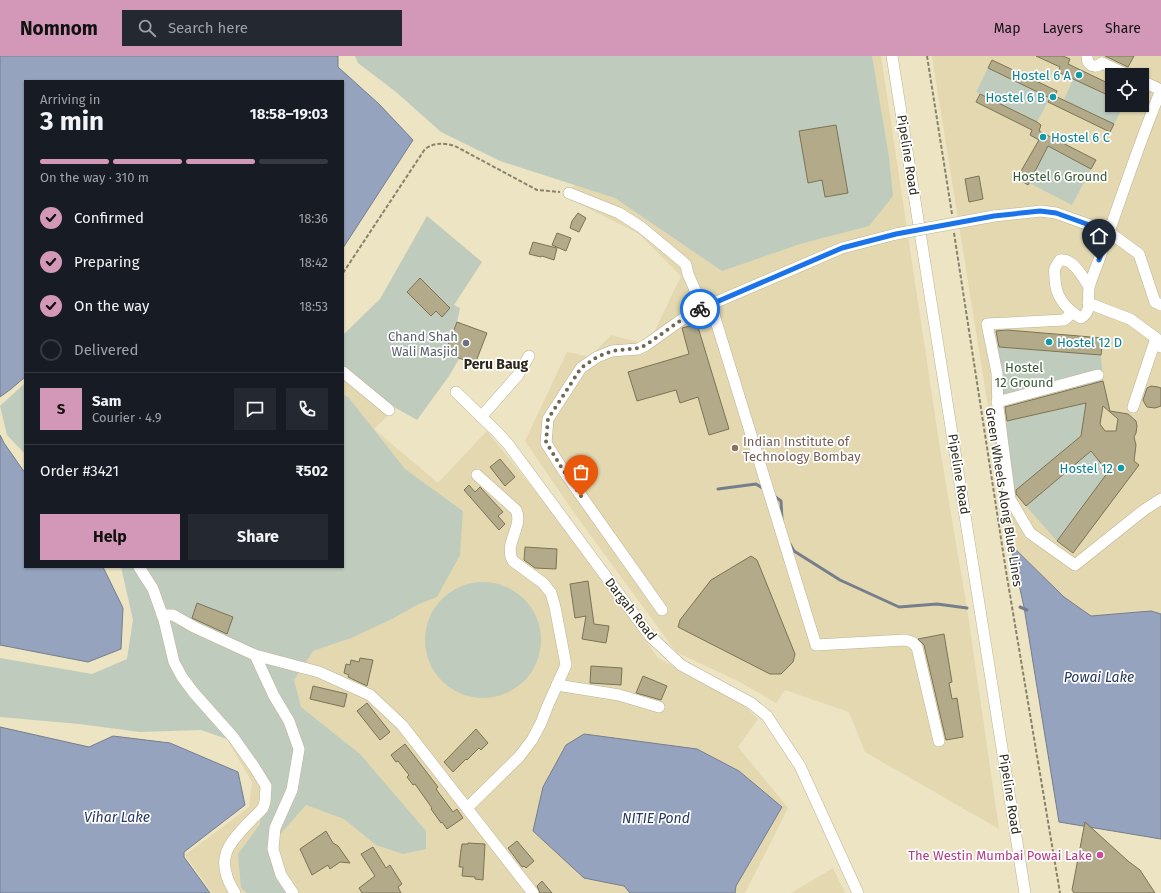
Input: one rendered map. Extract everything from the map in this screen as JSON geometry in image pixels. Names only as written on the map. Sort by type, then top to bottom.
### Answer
[{"type":"street","name":"Pipeline Road","points":[[892,56],[1025,893]]},
{"type":"street","points":[[1087,56],[1087,60],[1092,66],[1095,66],[1102,60],[1116,68]]},
{"type":"street","points":[[1149,84],[1161,90],[1132,164],[1089,287],[1089,308],[1086,314],[1076,315],[1064,320],[987,324],[998,373],[998,402],[1010,499],[1030,533],[1074,565],[1144,510],[1161,499]]},
{"type":"street","points":[[569,193],[620,214],[641,227],[686,265],[688,274],[707,306],[772,501],[816,645],[905,640],[912,642],[917,647],[939,741]]},
{"type":"street","points":[[662,610],[563,470],[546,442],[548,419],[581,368],[597,357],[612,351],[638,348],[646,345],[691,313],[842,248],[896,234],[994,216],[1040,211],[1056,213],[1109,232],[1139,254],[1155,302],[1161,305]]},
{"type":"street","points":[[1076,315],[1059,298],[1056,290],[1054,269],[1060,260],[1071,263],[1089,287]]},
{"type":"street","points":[[1088,303],[1130,319],[1159,341],[1133,407]]},
{"type":"street","points":[[481,417],[518,375],[529,356]]},
{"type":"street","points":[[344,373],[389,410]]},
{"type":"street","points":[[998,402],[1098,375]]},
{"type":"street","name":"Dargah Road","points":[[456,392],[508,444],[650,636],[681,665],[751,703],[767,716],[800,766],[858,893]]},
{"type":"street","points":[[467,808],[518,757],[532,740],[566,665],[556,607],[551,593],[543,583],[513,561],[510,556],[510,550],[517,523],[518,515],[516,510],[477,475]]},
{"type":"street","points":[[140,568],[152,589],[162,615],[174,662],[182,677],[242,748],[266,786],[263,808],[231,842],[226,854],[225,865],[228,880],[235,893]]},
{"type":"street","points":[[162,615],[173,615],[194,627],[254,655],[319,672],[370,695],[402,725],[532,893]]},
{"type":"street","points":[[254,655],[274,696],[289,721],[299,749],[292,790],[275,828],[273,849],[281,875],[293,893]]},
{"type":"street","points":[[557,685],[619,695],[659,707]]},
{"type":"path","points":[[927,56],[952,215]]},
{"type":"path","points":[[344,271],[425,149],[432,145],[446,144],[455,146],[538,190],[569,193]]},
{"type":"path","name":"Green Wheels Along Blue Lines","points":[[954,229],[1006,570],[1060,893]]},
{"type":"shaded area","name":"Indian Institute of Technology Bombay","points":[[743,56],[881,56],[941,455],[967,608],[999,829],[865,752],[849,712],[785,690],[776,703],[738,681],[676,652],[575,514],[525,441],[567,352],[590,357],[611,335],[648,345],[681,276],[639,234],[562,195]]},
{"type":"shaded area","points":[[932,56],[1161,56],[1161,614],[1151,611],[1091,616],[1064,597],[1010,544]]},
{"type":"shaded area","points":[[344,367],[396,408],[374,429],[438,483],[487,431],[576,542],[658,658],[743,705],[758,719],[738,747],[788,808],[745,893],[212,893],[185,855],[249,807],[252,782],[225,736],[342,568],[344,568]]},
{"type":"shaded area","points":[[833,868],[845,893],[791,893]]},
{"type":"green space","points":[[355,56],[872,56],[889,157],[893,196],[869,226],[800,244],[722,271],[615,198],[500,161],[441,132],[396,92],[358,63]]},
{"type":"green space","points":[[988,68],[1050,98],[1037,122],[976,92]]},
{"type":"green space","points":[[1073,79],[1105,94],[1105,112],[1120,112],[1114,124],[1064,100]]},
{"type":"green space","name":"Hostel 6 Ground","points":[[1048,146],[1091,169],[1072,205],[1029,183]]},
{"type":"green space","points":[[427,216],[482,262],[454,305],[460,308],[457,322],[445,353],[459,359],[449,376],[417,420],[396,408],[344,367],[344,334],[380,299]]},
{"type":"green space","name":"Hostel 12 Ground","points":[[995,347],[1101,355],[1103,381],[1002,405]]},
{"type":"green space","points":[[24,384],[24,453],[7,435],[0,406]]},
{"type":"green space","points":[[344,395],[349,398],[405,469],[463,511],[460,555],[437,597],[419,604],[392,619],[351,638],[313,651],[294,680],[301,707],[360,754],[426,831],[426,849],[403,854],[376,845],[344,819],[306,805],[269,847],[295,893],[247,893],[241,888],[238,854],[260,824],[263,784],[247,746],[201,730],[140,732],[79,724],[0,717],[0,658],[92,674],[127,659],[133,620],[121,568],[344,568]]},
{"type":"green space","name":"Hostel 12 Ground","points":[[1086,403],[1081,436],[1014,492],[1005,422]]},
{"type":"green space","points":[[1091,451],[1108,472],[1057,541],[1026,506]]},
{"type":"green space","points":[[483,582],[505,586],[524,599],[537,618],[541,640],[537,662],[524,681],[505,694],[483,698],[461,694],[442,681],[429,662],[425,640],[429,618],[442,599],[461,586]]},
{"type":"water","points":[[0,56],[338,56],[338,67],[379,104],[413,140],[344,246],[344,80],[24,80],[24,378],[0,397]]},
{"type":"water","points":[[0,435],[24,472],[24,568],[103,568],[123,608],[121,649],[88,662],[0,645]]},
{"type":"water","name":"Powai Lake","points":[[1010,544],[1064,597],[1091,616],[1151,611],[1161,614],[1161,839],[1059,822],[1024,607]]},
{"type":"water","name":"Vihar Lake","points":[[0,727],[89,747],[113,736],[170,743],[238,772],[245,805],[184,852],[184,857],[210,893],[0,893]]},
{"type":"water","name":"NITIE Pond","points":[[584,734],[697,749],[739,771],[782,807],[736,886],[735,893],[630,893],[624,886],[584,878],[533,831],[543,787],[566,745]]},
{"type":"building","name":"Hostel 6 A","points":[[1036,56],[1063,56],[1070,59],[1068,64],[1105,82],[1105,94],[1058,72],[1060,67]]},
{"type":"building","points":[[1105,56],[1134,56],[1128,67]]},
{"type":"building","name":"Hostel 6 B","points":[[992,60],[1057,91],[1055,96],[1114,124],[1110,132],[1048,102],[1050,98],[988,68]]},
{"type":"building","name":"Hostel 6 C","points":[[980,94],[1037,122],[1041,125],[1039,131],[1096,160],[1091,169],[1048,146],[1028,185],[1017,178],[1039,140],[1030,135],[1032,130],[976,102]]},
{"type":"building","points":[[836,125],[848,193],[825,197],[822,180],[808,183],[799,131]]},
{"type":"building","points":[[979,176],[983,199],[969,202],[965,179]]},
{"type":"building","points":[[578,213],[586,218],[579,232],[570,228],[572,221]]},
{"type":"building","points":[[557,233],[571,238],[566,251],[552,245]]},
{"type":"building","points":[[533,242],[557,248],[554,260],[529,254]]},
{"type":"building","points":[[420,278],[450,308],[442,317],[436,311],[431,316],[407,292]]},
{"type":"building","name":"Chand Shah Wali Masjid","points":[[457,322],[487,333],[475,364],[445,353]]},
{"type":"building","points":[[697,324],[729,429],[709,435],[698,397],[680,403],[676,390],[637,401],[628,372],[689,354],[682,328]]},
{"type":"building","name":"Hostel 12 D","points":[[1007,330],[1103,338],[1101,355],[999,347],[996,331]]},
{"type":"building","name":"Hostel 12","points":[[1103,381],[1110,411],[1128,414],[1136,421],[1137,426],[1134,437],[1136,445],[1134,461],[1139,465],[1073,553],[1057,541],[1108,472],[1091,451],[1026,506],[1016,494],[1016,490],[1081,436],[1086,403],[1007,421],[1005,407]],"holes":[[[1103,406],[1118,419],[1116,431],[1105,431],[1100,424]]]},
{"type":"building","points":[[1151,386],[1161,388],[1161,406],[1155,408],[1147,407],[1143,400],[1147,388]]},
{"type":"building","points":[[500,459],[515,477],[505,486],[490,467]]},
{"type":"building","points":[[469,485],[475,492],[480,487],[503,512],[498,516],[505,524],[499,530],[464,490]]},
{"type":"building","points":[[525,547],[557,549],[556,569],[535,568],[524,560]]},
{"type":"building","points":[[751,556],[757,560],[795,654],[793,662],[781,674],[770,674],[678,627],[680,620],[711,580]]},
{"type":"building","points":[[588,581],[594,624],[609,626],[606,643],[582,639],[586,616],[575,618],[570,584]]},
{"type":"building","points":[[197,603],[233,617],[227,634],[192,618]]},
{"type":"building","points":[[944,634],[952,682],[949,683],[952,699],[957,698],[963,737],[946,740],[924,645],[918,639]]},
{"type":"building","points":[[360,658],[373,660],[367,686],[348,677],[349,675],[344,673],[346,664],[350,665],[351,660],[359,662]]},
{"type":"building","points":[[591,666],[622,668],[621,685],[590,683]]},
{"type":"building","points":[[643,676],[667,686],[661,700],[636,693]]},
{"type":"building","points":[[313,686],[347,694],[344,707],[310,699]]},
{"type":"building","points":[[367,703],[390,732],[380,740],[357,711]]},
{"type":"building","points":[[476,729],[488,743],[481,750],[479,748],[453,772],[444,762]]},
{"type":"building","points":[[405,744],[438,787],[436,789],[453,812],[457,809],[463,818],[447,829],[431,809],[432,808],[415,784],[413,785],[407,777],[409,775],[391,755]]},
{"type":"building","name":"The Westin Mumbai Powai Lake","points":[[1085,822],[1140,870],[1155,893],[1074,893],[1072,890]]},
{"type":"building","points":[[326,831],[333,843],[338,846],[350,863],[340,862],[330,869],[328,865],[312,875],[300,849]]},
{"type":"building","points":[[517,841],[534,861],[526,868],[524,866],[522,867],[508,848]]},
{"type":"building","points":[[462,844],[485,844],[483,880],[475,879],[475,877],[462,876],[463,867],[459,867]]},
{"type":"building","points":[[373,847],[386,868],[390,865],[402,884],[398,887],[401,893],[362,893],[359,888],[375,876],[361,854]]},
{"type":"building","points":[[542,881],[552,893],[540,893],[537,886]]},
{"type":"waterway","points":[[718,489],[756,484],[764,489]]},
{"type":"waterway","points":[[774,496],[781,501],[782,520]]},
{"type":"waterway","points":[[790,544],[794,551],[840,580],[899,607],[937,604],[967,608]]},
{"type":"waterway","points":[[1020,607],[1027,610]]},
{"type":"way so far","points":[[581,496],[546,442],[548,419],[581,368],[597,357],[612,351],[638,348],[646,345],[691,313],[700,309]]},
{"type":"place","name":"Hostel 6 A","points":[[1079,75]]},
{"type":"place","name":"Hostel 6 B","points":[[1053,97]]},
{"type":"place","name":"Hostel 6 C","points":[[1043,137]]},
{"type":"place","name":"Hostel 12 D","points":[[1049,342]]},
{"type":"place","name":"Chand Shah Wali Masjid","points":[[466,343]]},
{"type":"place","name":"Indian Institute of Technology Bombay","points":[[735,448]]},
{"type":"place","name":"Hostel 12","points":[[1121,468]]},
{"type":"place","name":"The Westin Mumbai Powai Lake","points":[[1100,855]]},
{"type":"district","name":"Peru Baug","points":[[496,364]]},
{"type":"route","points":[[700,309],[842,248],[896,234],[994,216],[1040,211],[1056,213],[1109,232],[1099,260]]}]
